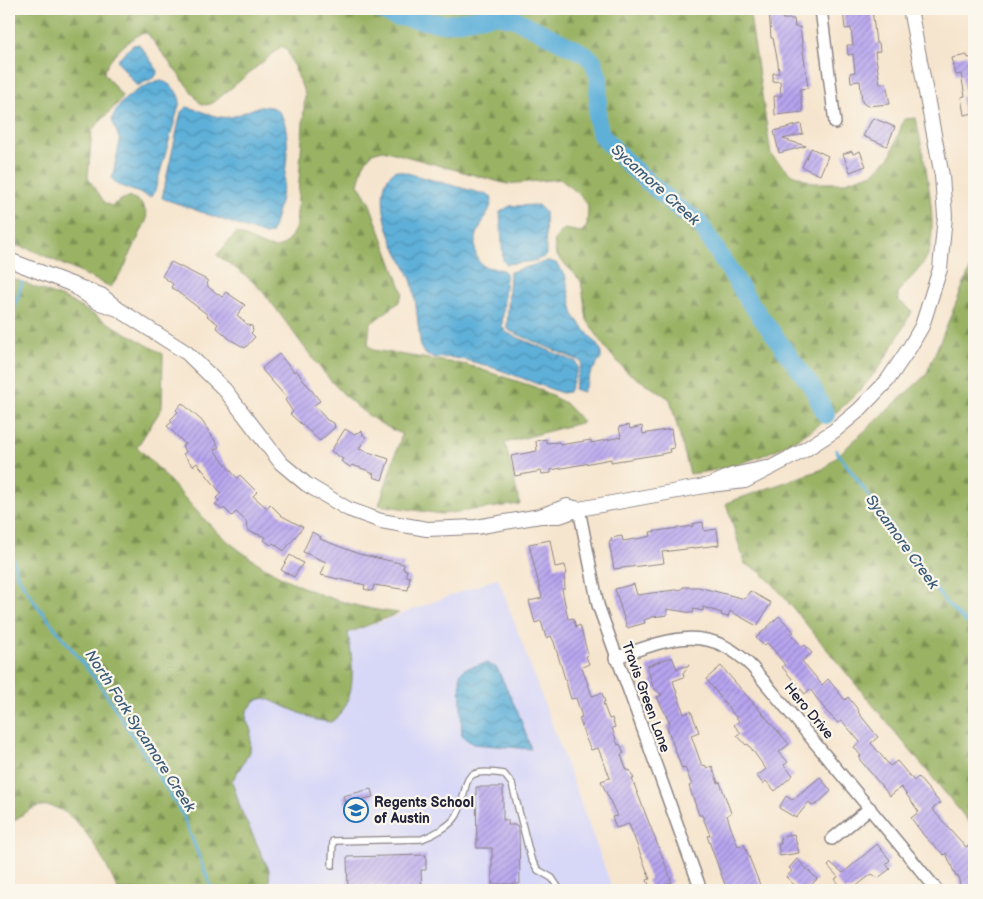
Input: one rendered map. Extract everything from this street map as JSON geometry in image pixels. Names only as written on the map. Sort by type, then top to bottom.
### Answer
[{"type":"street","points":[[821,9],[835,124]]},
{"type":"street","points":[[9,260],[94,291],[118,309],[176,344],[203,366],[225,390],[281,463],[306,484],[348,509],[381,521],[427,529],[476,527],[540,516],[568,506],[579,509],[710,485],[743,472],[766,468],[820,441],[846,422],[887,381],[910,347],[933,296],[943,253],[945,196],[910,9]]},
{"type":"street","name":"Travis Green Lane","points":[[579,509],[594,590],[616,658],[701,890]]},
{"type":"street","name":"Hero Drive","points":[[616,658],[659,643],[682,638],[704,638],[730,648],[753,668],[937,890]]},
{"type":"street","points":[[832,839],[870,808]]},
{"type":"lane","points":[[332,865],[333,841],[422,839],[435,834],[457,816],[465,783],[474,774],[486,771],[504,774],[512,784],[531,859],[538,870],[552,878],[560,890]]},
{"type":"shaded area","name":"Regents School of Austin","points":[[498,578],[613,890],[165,890],[92,729]]},
{"type":"green space","points":[[9,9],[749,9],[771,155],[790,173],[814,183],[842,183],[873,173],[890,157],[904,119],[916,118],[926,169],[932,229],[926,259],[898,292],[898,300],[912,311],[892,347],[869,380],[832,415],[788,444],[765,455],[740,464],[690,474],[670,399],[627,372],[606,349],[587,320],[581,281],[556,255],[554,240],[564,229],[581,232],[587,226],[588,205],[579,194],[560,179],[507,184],[383,150],[372,153],[363,165],[358,184],[369,202],[403,293],[398,303],[370,324],[368,344],[373,350],[467,365],[535,387],[565,403],[583,422],[505,443],[520,504],[442,514],[379,505],[402,434],[379,423],[340,391],[262,291],[246,276],[217,255],[236,233],[264,245],[278,247],[284,244],[290,237],[296,226],[305,94],[287,50],[282,46],[213,103],[206,105],[200,103],[147,33],[135,37],[115,55],[104,73],[122,96],[121,100],[92,130],[88,178],[105,203],[111,206],[124,199],[134,199],[144,207],[147,219],[123,270],[111,287],[30,249],[9,244]]},
{"type":"green space","points":[[971,267],[974,283],[974,828],[774,585],[759,571],[745,564],[726,503],[823,469],[926,375]]},
{"type":"green space","points":[[9,277],[68,300],[163,354],[162,408],[137,447],[200,515],[230,543],[274,573],[297,585],[347,603],[399,613],[348,633],[352,669],[350,693],[340,714],[331,722],[316,720],[265,698],[256,700],[247,711],[246,720],[251,730],[250,752],[232,781],[241,810],[269,870],[270,890],[118,890],[89,837],[67,814],[55,807],[42,806],[29,811],[9,824]]},
{"type":"water","points":[[139,44],[158,71],[155,77],[137,86],[117,60],[133,45]]},
{"type":"water","points":[[156,81],[164,82],[172,87],[180,102],[154,194],[150,197],[118,185],[112,179],[120,141],[112,120],[123,101]]},
{"type":"water","points":[[266,106],[281,114],[286,127],[286,166],[279,206],[271,234],[265,235],[162,198],[181,112],[186,107],[225,118]]},
{"type":"water","points":[[396,170],[491,196],[492,202],[479,230],[475,248],[480,263],[487,267],[503,270],[506,273],[502,326],[507,333],[576,362],[578,368],[569,392],[562,393],[482,364],[455,358],[435,358],[424,352],[421,348],[412,281],[387,227],[383,205],[385,184],[389,176]]},
{"type":"water","points":[[538,205],[545,212],[546,256],[535,261],[506,264],[503,260],[500,212],[510,206]]},
{"type":"water","points":[[548,261],[556,263],[565,274],[574,316],[601,350],[601,359],[591,372],[583,392],[574,389],[582,362],[510,331],[507,327],[510,272]]},
{"type":"water","points":[[486,663],[497,668],[519,715],[531,749],[473,744],[462,736],[460,674],[464,669]]},
{"type":"building","points":[[769,9],[791,9],[782,19],[794,19],[795,27],[800,27],[808,88],[800,89],[803,112],[775,115],[774,96],[781,96],[780,81],[773,82],[773,73],[779,73],[773,38],[771,38]]},
{"type":"building","points":[[872,9],[876,43],[879,43],[880,51],[875,52],[880,84],[886,83],[890,104],[867,106],[862,102],[860,81],[851,82],[850,73],[855,72],[853,54],[848,55],[847,45],[853,45],[851,28],[845,29],[843,10]]},
{"type":"building","points":[[967,55],[968,58],[974,57],[974,113],[964,115],[961,97],[965,96],[961,74],[956,75],[952,58]]},
{"type":"building","points":[[873,118],[895,127],[887,146],[863,136]]},
{"type":"building","points":[[801,124],[803,134],[783,139],[806,146],[779,153],[774,131]]},
{"type":"building","points":[[811,148],[828,156],[820,175],[802,167]]},
{"type":"building","points":[[852,151],[853,154],[860,151],[866,166],[850,172],[843,154]]},
{"type":"building","points":[[171,262],[207,280],[208,287],[222,297],[226,292],[245,305],[237,315],[248,325],[252,326],[253,331],[251,333],[255,337],[245,348],[231,340],[216,327],[218,324],[208,315],[171,287],[173,284],[162,276]]},
{"type":"building","points":[[279,354],[294,372],[296,370],[320,401],[314,405],[327,420],[334,423],[335,427],[320,441],[290,414],[293,412],[285,400],[287,398],[263,371],[262,368]]},
{"type":"building","points":[[182,403],[202,421],[219,447],[214,450],[237,478],[240,475],[257,492],[253,496],[267,508],[270,504],[282,516],[303,527],[284,551],[273,543],[271,545],[264,540],[266,537],[247,529],[246,521],[236,512],[232,516],[224,508],[222,510],[215,504],[219,501],[216,498],[221,493],[197,463],[193,466],[183,454],[186,452],[182,446],[185,444],[167,426],[172,422],[170,420],[178,412],[176,410]]},
{"type":"building","points":[[629,425],[630,429],[642,426],[643,434],[671,429],[674,448],[669,449],[670,452],[661,454],[611,462],[611,459],[551,470],[551,473],[542,474],[541,471],[515,476],[511,456],[537,451],[536,441],[546,439],[546,443],[559,442],[560,445],[591,440],[591,443],[621,437],[619,427]]},
{"type":"building","points":[[345,429],[353,434],[362,431],[366,437],[359,449],[389,459],[382,480],[373,477],[374,474],[369,471],[352,465],[350,467],[341,461],[343,459],[331,451]]},
{"type":"building","points":[[703,522],[704,531],[717,529],[719,545],[662,552],[664,563],[614,569],[609,542],[612,541],[611,538],[622,536],[623,541],[642,538],[651,536],[650,532],[693,526],[692,524]]},
{"type":"building","points":[[312,532],[321,537],[320,539],[359,554],[404,564],[403,569],[407,570],[406,576],[410,577],[408,590],[374,585],[372,591],[364,589],[365,585],[321,575],[326,562],[303,552]]},
{"type":"building","points":[[550,540],[555,567],[565,565],[567,574],[564,575],[565,588],[562,589],[568,619],[573,618],[576,627],[580,625],[589,664],[582,667],[592,696],[602,693],[605,702],[603,703],[609,719],[612,718],[615,727],[612,728],[618,745],[620,744],[624,753],[621,754],[627,771],[630,770],[634,779],[632,779],[672,882],[668,883],[671,890],[651,890],[647,880],[650,879],[629,824],[616,828],[612,817],[617,816],[601,781],[610,778],[607,770],[598,748],[591,750],[586,739],[579,718],[582,717],[576,698],[571,699],[554,642],[551,636],[546,638],[541,621],[535,623],[529,601],[542,598],[529,544]]},
{"type":"building","points":[[290,555],[303,563],[294,577],[281,570]]},
{"type":"building","points":[[634,584],[637,595],[682,589],[683,587],[698,587],[745,599],[750,591],[771,603],[757,626],[730,611],[728,617],[703,607],[703,611],[694,609],[693,613],[667,609],[667,615],[652,617],[644,620],[645,623],[627,628],[615,589]]},
{"type":"building","points":[[779,616],[794,632],[791,634],[802,647],[805,645],[812,653],[802,661],[822,685],[828,679],[845,700],[848,697],[878,737],[871,743],[890,766],[897,761],[914,781],[918,777],[940,803],[932,809],[966,847],[970,845],[974,852],[974,890],[961,890],[958,876],[956,877],[946,853],[944,855],[925,837],[911,818],[919,812],[901,787],[890,796],[860,760],[859,757],[861,756],[854,747],[860,742],[855,736],[842,721],[838,723],[826,711],[810,689],[805,694],[782,667],[785,665],[773,649],[767,643],[764,646],[756,638]]},
{"type":"building","points":[[672,657],[677,669],[689,665],[683,673],[684,677],[673,681],[684,714],[691,711],[699,732],[691,735],[702,766],[705,765],[707,768],[712,766],[718,783],[720,782],[731,813],[727,815],[738,846],[744,844],[762,890],[727,890],[707,836],[710,835],[702,815],[699,815],[689,786],[692,785],[685,768],[682,769],[669,733],[667,727],[670,723],[657,697],[662,695],[653,687],[647,666]]},
{"type":"building","points":[[721,666],[789,744],[779,752],[788,762],[784,765],[793,775],[775,791],[766,781],[763,784],[757,776],[766,769],[748,744],[746,745],[737,735],[741,733],[734,725],[739,721],[706,679]]},
{"type":"building","points":[[820,777],[831,791],[817,804],[812,806],[809,802],[796,818],[779,808],[786,796],[792,800]]},
{"type":"building","points":[[476,787],[503,787],[503,820],[508,820],[508,825],[517,825],[519,832],[520,884],[492,884],[492,848],[477,848]]},
{"type":"building","points":[[371,789],[373,797],[345,803],[343,796]]},
{"type":"building","points":[[794,834],[799,853],[780,856],[778,844],[781,844],[780,837]]},
{"type":"building","points":[[877,844],[890,860],[886,864],[890,869],[878,878],[872,874],[851,890],[844,890],[835,879],[838,877],[828,866],[831,863],[843,873]]},
{"type":"building","points":[[426,855],[426,870],[421,870],[422,890],[348,890],[347,857]]},
{"type":"building","points":[[797,859],[817,879],[806,890],[800,890],[786,877],[792,871],[789,868]]},
{"type":"waterway","name":"Sycamore Creek","points":[[378,9],[392,16],[445,24],[495,15],[515,19],[583,53],[593,61],[599,78],[597,119],[601,135],[630,166],[677,207],[698,221],[749,301],[812,387],[826,415]]},
{"type":"waterway","name":"North Fork Sycamore Creek","points":[[9,221],[16,245]]},
{"type":"waterway","name":"North Fork Sycamore Creek","points":[[9,330],[22,282]]},
{"type":"waterway","name":"Sycamore Creek","points":[[836,450],[946,603],[974,630]]},
{"type":"waterway","name":"North Fork Sycamore Creek","points":[[9,540],[17,575],[36,604],[100,685],[182,813],[212,890]]},
{"type":"place","name":"Regents School of Austin","points":[[356,810]]}]
